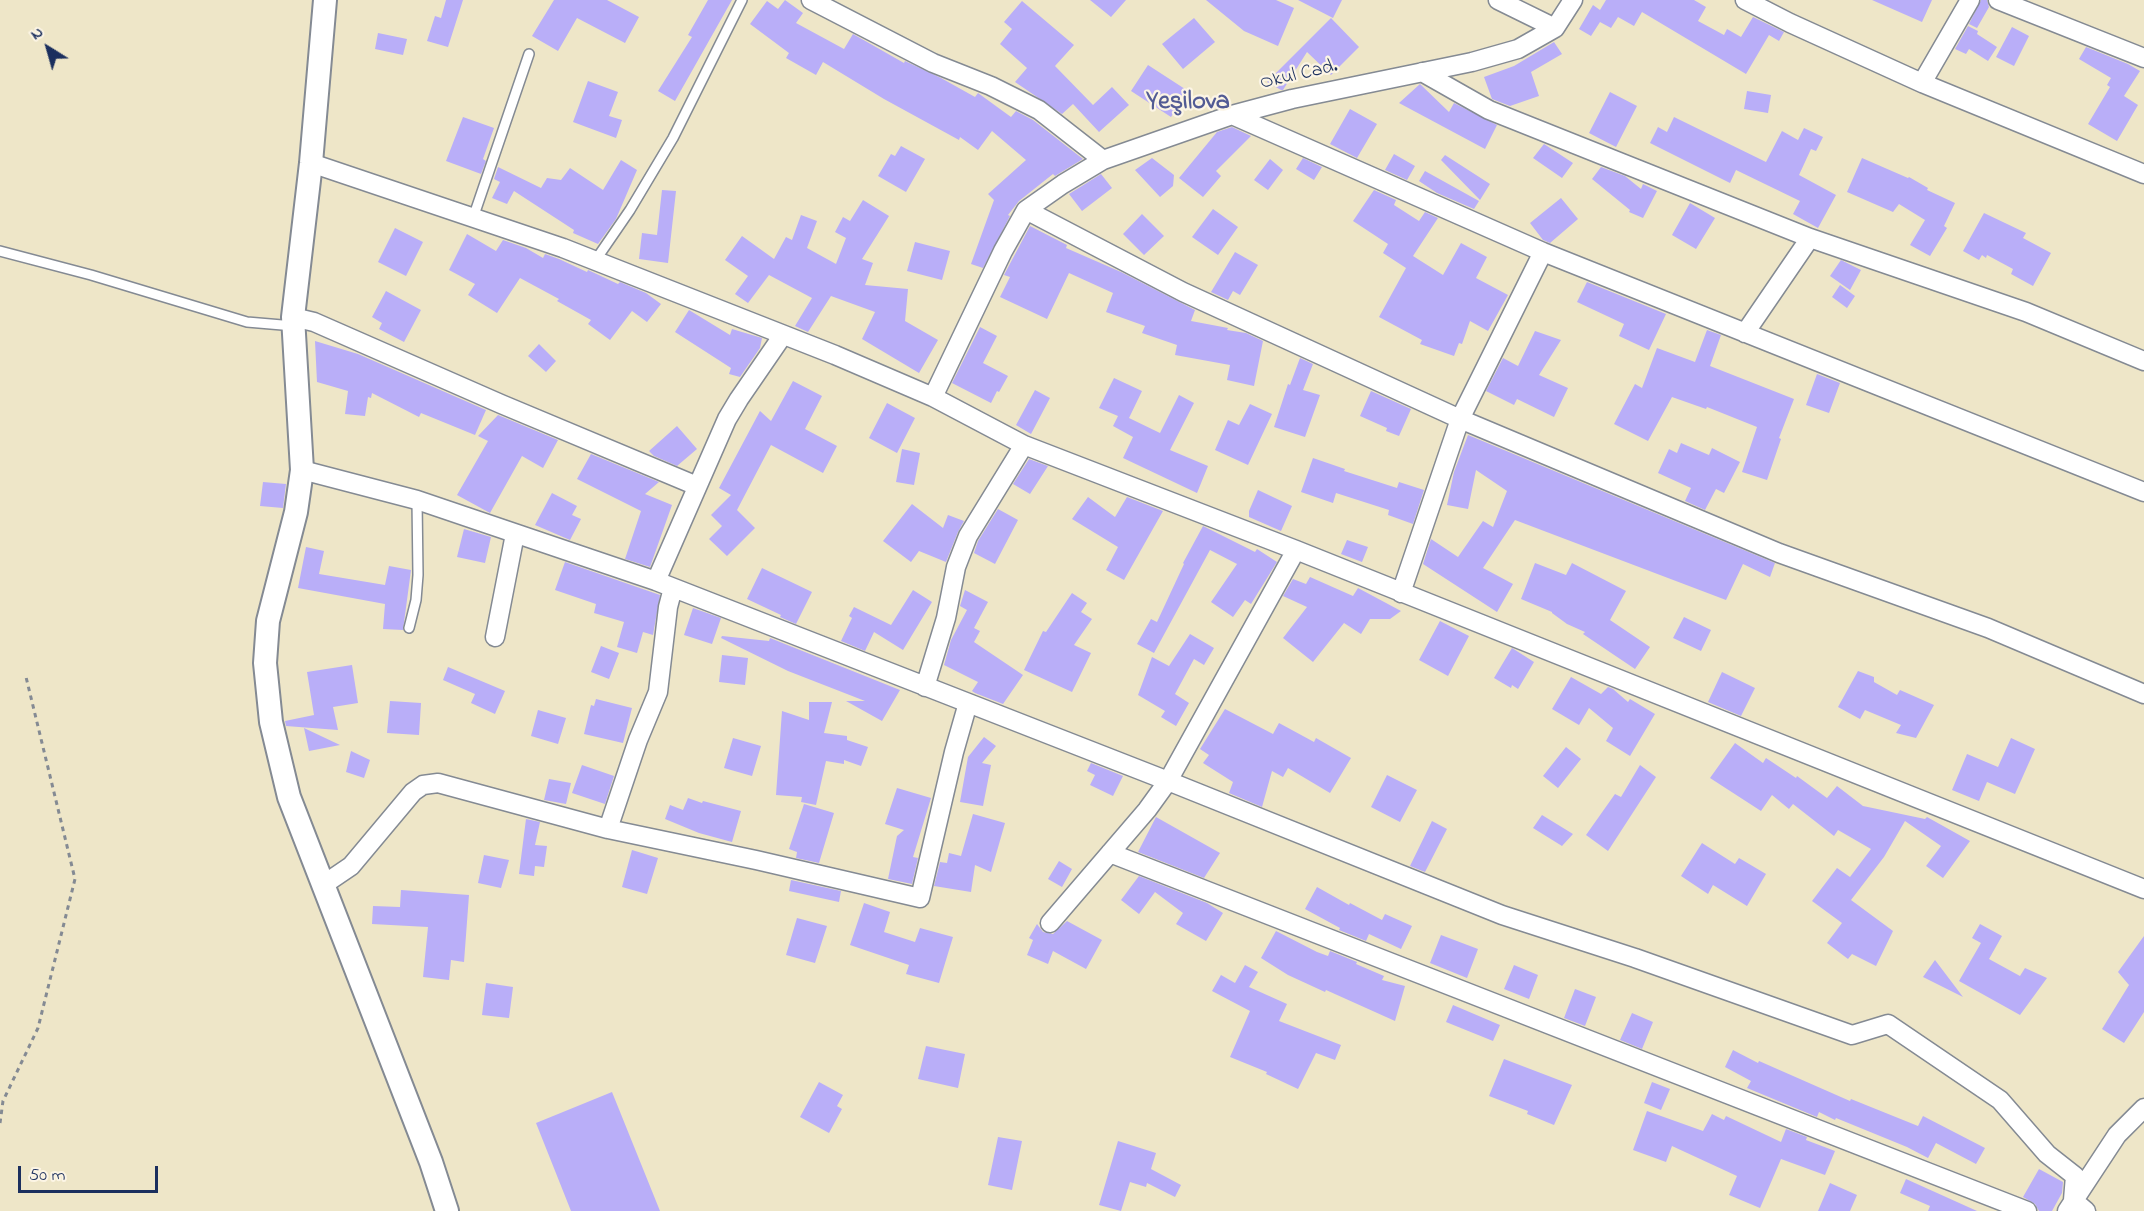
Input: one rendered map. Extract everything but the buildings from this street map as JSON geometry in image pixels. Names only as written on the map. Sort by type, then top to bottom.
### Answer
[{"type":"street","points":[[326,0],[293,322],[302,470],[296,512],[268,621],[265,663],[271,722],[289,797],[431,1162],[447,1211]]},
{"type":"street","points":[[811,0],[933,63],[991,86],[1039,110],[1103,160]]},
{"type":"street","points":[[1498,0],[1555,28]]},
{"type":"street","name":"Okul Cad.","points":[[933,397],[1003,250],[1026,210],[1103,160],[1232,115],[1292,99],[1518,49],[1555,28],[1573,0]]},
{"type":"street","points":[[1745,0],[1922,83],[2144,174]]},
{"type":"street","points":[[1922,83],[1970,0]]},
{"type":"street","points":[[1998,0],[2144,58]]},
{"type":"street","points":[[1422,72],[1489,110],[1810,238],[2026,312],[2144,361]]},
{"type":"street","points":[[1232,115],[1543,252],[2144,492]]},
{"type":"street","points":[[311,163],[595,261],[783,335],[933,397],[1024,445],[1296,550],[2144,889]]},
{"type":"street","points":[[1026,210],[1183,292],[1460,419],[1779,553],[1988,628],[2144,694]]},
{"type":"street","points":[[1745,333],[1810,238]]},
{"type":"street","points":[[1401,593],[1460,419],[1543,252]]},
{"type":"street","points":[[293,322],[314,322],[697,486]]},
{"type":"street","points":[[608,829],[638,740],[658,692],[668,607],[665,584],[697,486],[727,419],[783,335]]},
{"type":"street","points":[[925,687],[946,618],[957,567],[968,536],[1024,445]]},
{"type":"street","points":[[302,470],[417,500],[665,584],[1502,915],[1635,958],[1852,1035],[1888,1024],[2000,1100],[2048,1154],[2075,1176],[2075,1207]]},
{"type":"street","points":[[495,638],[515,534]]},
{"type":"street","points":[[1050,923],[1147,810],[1168,781],[1296,550]]},
{"type":"street","points":[[323,885],[351,866],[413,792],[430,783],[438,783],[608,829],[920,898],[954,752],[968,703]]},
{"type":"street","points":[[1110,853],[2027,1211]]},
{"type":"street","points":[[2075,1207],[2117,1136],[2144,1108]]},
{"type":"lane","points":[[595,261],[630,210],[673,138],[741,0]]},
{"type":"lane","points":[[473,218],[528,54]]},
{"type":"lane","points":[[0,251],[114,281],[247,322],[293,322]]},
{"type":"lane","points":[[409,628],[416,600],[417,500]]},
{"type":"path","points":[[0,1124],[3,1101],[38,1028],[75,879],[26,677]]},
{"type":"district","name":"Yeşilova","points":[[1188,104]]}]
